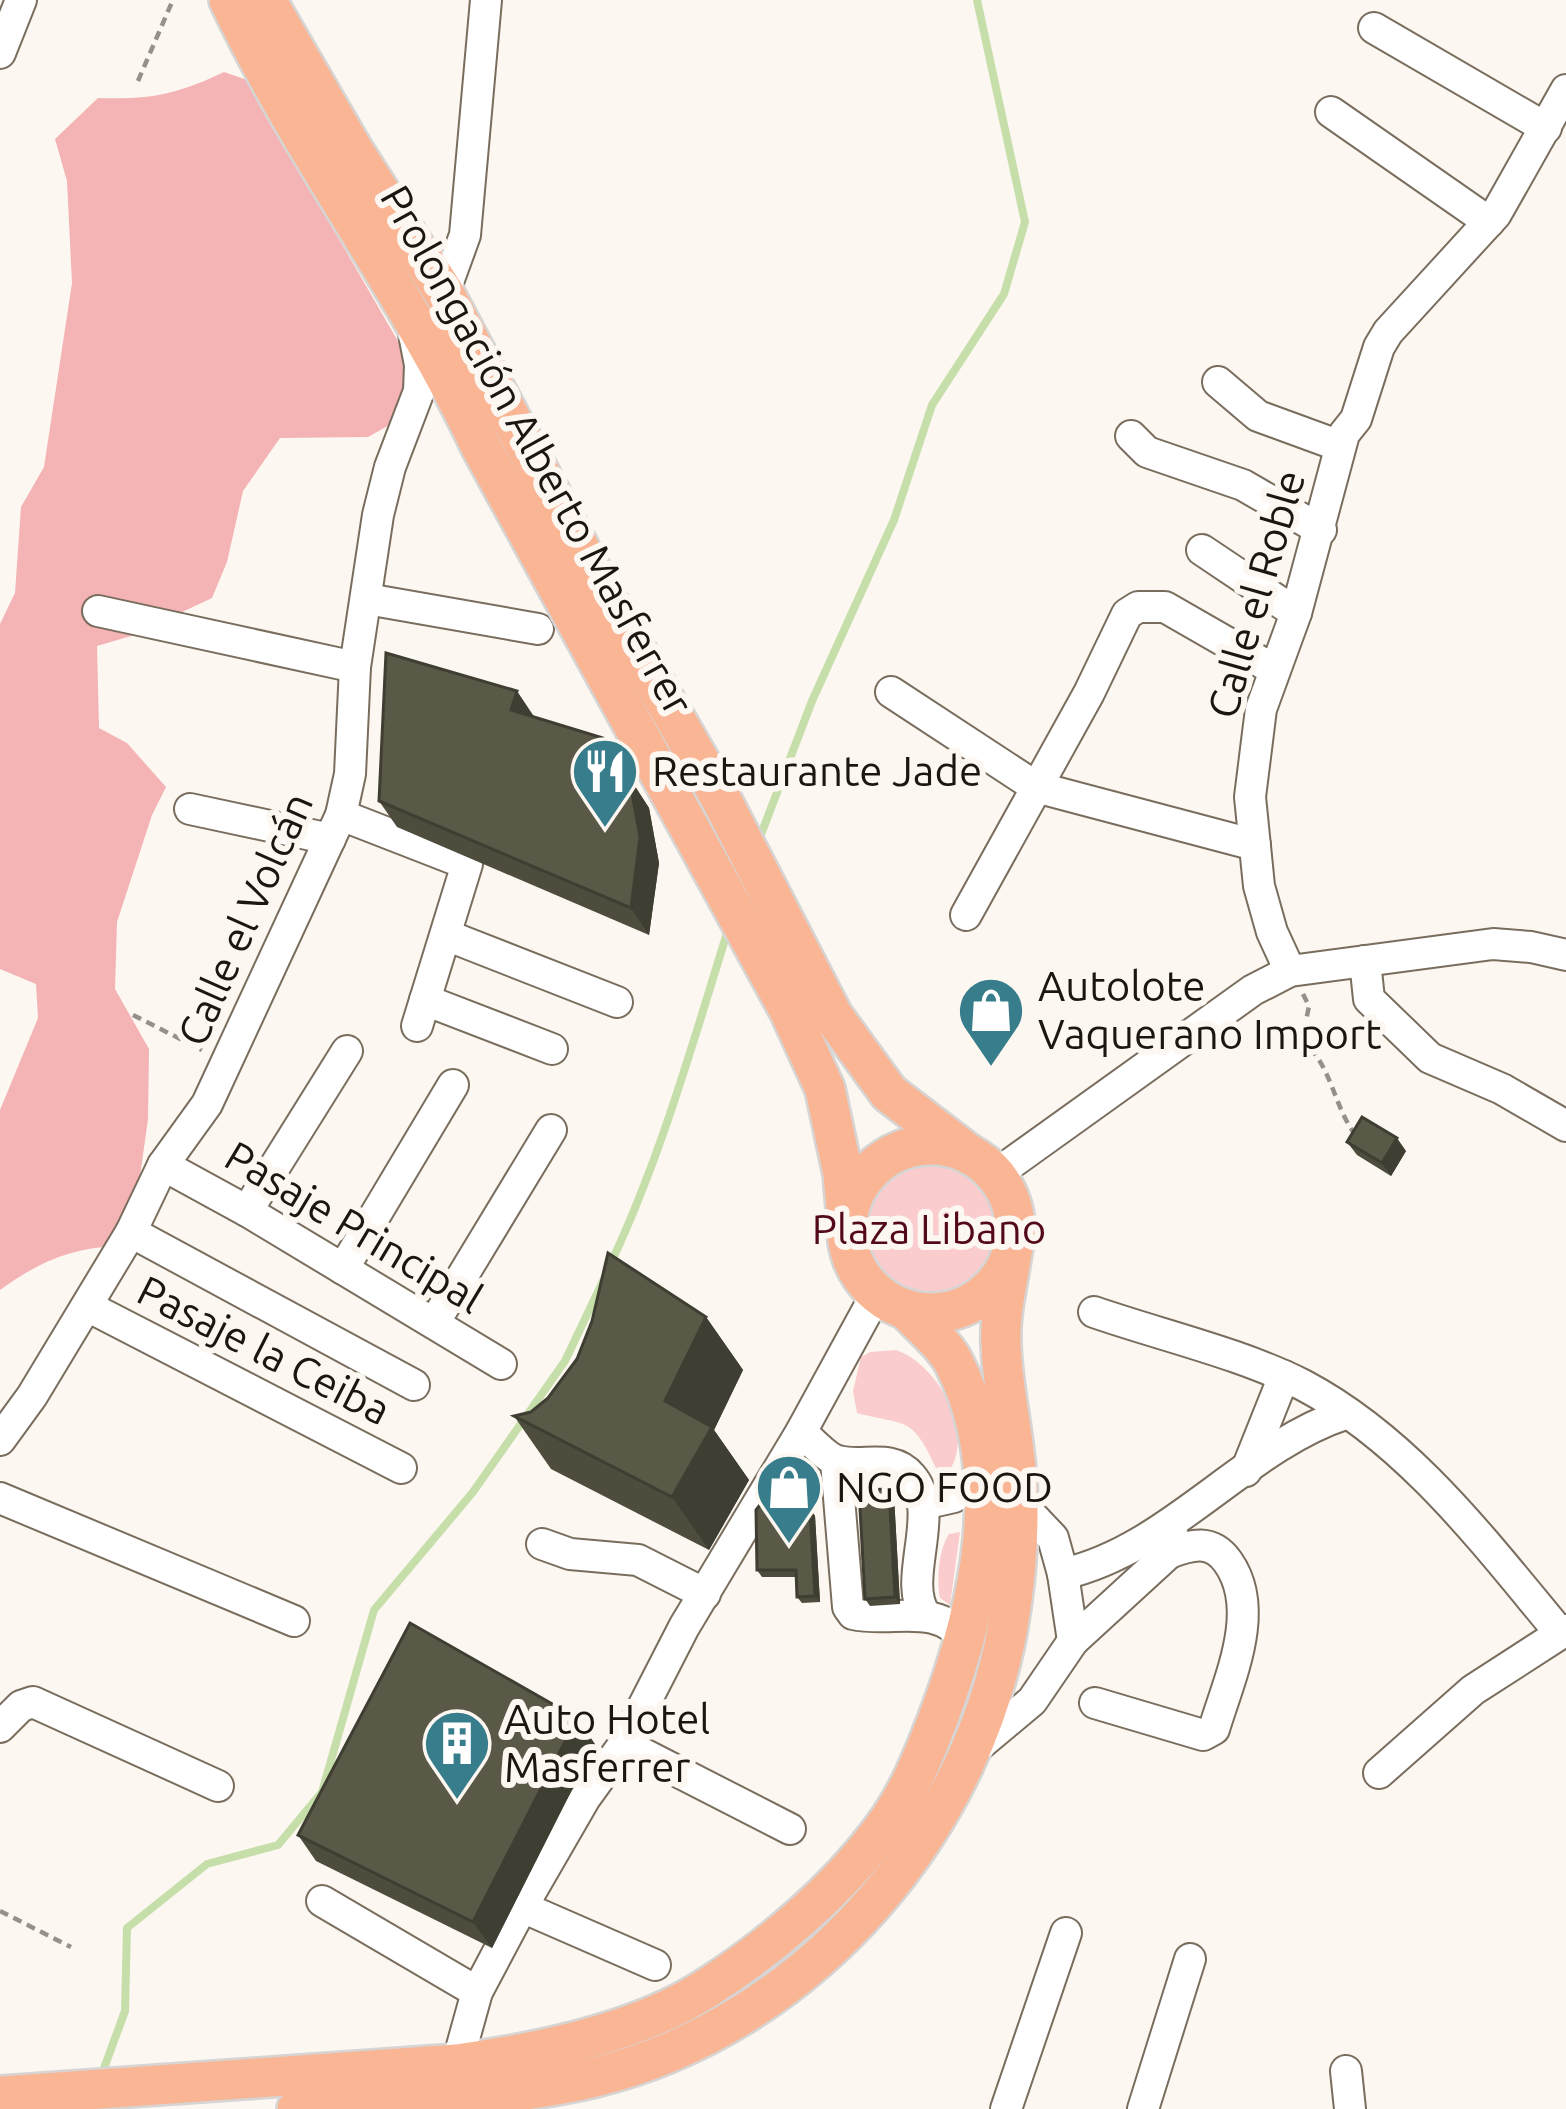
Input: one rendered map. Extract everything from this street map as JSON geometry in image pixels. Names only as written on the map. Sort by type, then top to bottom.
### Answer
[{"type":"main road","name":"Prolongación Alberto Masferrer","points":[[229,0],[290,114],[426,300],[608,602],[719,795],[833,1016],[889,1093],[982,1165]]},
{"type":"main road","name":"Prolongación Alberto Masferrer","points":[[266,0],[353,150],[789,1010],[825,1089],[848,1219]]},
{"type":"main road","points":[[0,2096],[449,2090],[513,2056],[618,2029],[704,1990],[790,1924],[840,1877],[893,1813],[925,1754],[965,1640],[981,1573],[982,1475],[977,1428],[952,1357],[856,1268],[848,1219],[857,1188],[892,1154],[923,1145],[955,1148],[982,1165],[1010,1203],[1014,1236],[1000,1340],[1017,1500],[1011,1608],[989,1699],[967,1755],[927,1832],[891,1882],[847,1933],[805,1971],[765,1999],[656,2057],[594,2077],[297,2109]]},
{"type":"main road","points":[[891,1301],[939,1313],[970,1303],[996,1282],[1014,1236]]},
{"type":"street","points":[[3,34],[22,0]]},
{"type":"street","points":[[426,300],[465,235],[486,0]]},
{"type":"street","points":[[1374,28],[1546,128]]},
{"type":"street","name":"Calle el Roble","points":[[1291,971],[1272,932],[1259,886],[1250,797],[1261,709],[1321,530],[1340,446],[1356,419],[1388,332],[1489,222],[1526,168],[1566,90]]},
{"type":"street","points":[[1331,112],[1489,222]]},
{"type":"street","name":"Calle el Volcán","points":[[0,1440],[131,1232],[163,1165],[207,1104],[336,827],[350,774],[355,667],[378,515],[419,391],[426,300]]},
{"type":"street","points":[[1218,382],[1258,416],[1340,446]]},
{"type":"street","points":[[1131,436],[1147,452],[1244,485],[1321,530]]},
{"type":"street","points":[[1202,550],[1296,613]]},
{"type":"street","points":[[367,599],[538,629]]},
{"type":"street","points":[[966,915],[1089,693],[1127,614],[1138,607],[1166,607],[1273,669]]},
{"type":"street","points":[[98,611],[355,667]]},
{"type":"street","points":[[892,692],[1036,787],[1255,845]]},
{"type":"street","points":[[190,809],[336,827],[467,864],[421,1013],[552,1048]]},
{"type":"street","points":[[446,935],[617,1002]]},
{"type":"street","points":[[982,1165],[1253,990],[1291,971],[1493,944],[1560,947]]},
{"type":"street","points":[[1365,961],[1369,999],[1430,1058],[1502,1089],[1566,1126]]},
{"type":"street","points":[[247,1210],[347,1051]]},
{"type":"street","points":[[343,1268],[453,1085]]},
{"type":"street","points":[[434,1323],[550,1130]]},
{"type":"street","name":"Pasaje Principal","points":[[163,1165],[247,1210],[501,1364]]},
{"type":"street","points":[[131,1232],[414,1385]]},
{"type":"street","points":[[449,2090],[477,1991],[522,1906],[585,1798],[624,1744],[801,1432],[891,1301]]},
{"type":"street","name":"Pasaje la Ceiba","points":[[87,1306],[401,1468]]},
{"type":"street","points":[[1094,1312],[1284,1376],[1346,1414],[1444,1495],[1563,1632],[1473,1690],[1379,1774]]},
{"type":"street","points":[[1246,1471],[1284,1376]]},
{"type":"street","points":[[1063,1574],[1103,1562],[1325,1420],[1346,1414]]},
{"type":"street","points":[[801,1432],[836,1461],[873,1461],[902,1468],[913,1477],[923,1504],[918,1598],[925,1614]]},
{"type":"street","points":[[836,1461],[848,1607],[860,1616],[925,1614],[955,1627],[965,1640]]},
{"type":"street","points":[[923,1504],[954,1497],[982,1475]]},
{"type":"street","points":[[0,1498],[294,1621]]},
{"type":"street","points":[[1017,1500],[1054,1538],[1073,1641]]},
{"type":"street","points":[[1169,1553],[1176,1519]]},
{"type":"street","points":[[542,1544],[580,1556],[638,1559],[705,1594]]},
{"type":"street","points":[[967,1755],[1032,1701],[1073,1641],[1169,1553],[1206,1545],[1222,1554],[1243,1589],[1241,1634],[1214,1729],[1203,1736],[1095,1703]]},
{"type":"street","points":[[0,1727],[21,1706],[32,1702],[218,1786]]},
{"type":"street","points":[[624,1744],[790,1829]]},
{"type":"street","points":[[322,1901],[477,1991]]},
{"type":"street","points":[[522,1906],[655,1965]]},
{"type":"street","points":[[1006,2109],[1066,1933]]},
{"type":"street","points":[[1143,2109],[1190,1959]]},
{"type":"street","points":[[1346,2071],[1350,2109]]},
{"type":"path","points":[[138,81],[172,2]]},
{"type":"path","points":[[1291,971],[1309,1006],[1302,1041],[1323,1065],[1342,1115],[1357,1138]]},
{"type":"path","points":[[133,1015],[228,1064]]},
{"type":"path","points":[[0,1911],[71,1947]]},
{"type":"green space","name":"Plaza Libano","points":[[929,1163],[954,1168],[976,1182],[990,1204],[995,1229],[990,1254],[976,1276],[954,1290],[929,1295],[904,1290],[882,1276],[868,1254],[863,1229],[868,1204],[882,1182],[904,1168]]},
{"type":"green space","points":[[896,1350],[925,1369],[948,1400],[958,1436],[950,1470],[936,1468],[920,1439],[906,1426],[857,1413],[853,1391],[861,1357]]},
{"type":"green space","points":[[960,1532],[950,1605],[940,1598],[939,1565],[949,1534]]},
{"type":"shaded area","points":[[224,72],[247,80],[410,362],[393,423],[368,437],[280,438],[243,491],[227,562],[212,598],[131,636],[97,646],[99,728],[127,743],[166,787],[152,815],[117,922],[115,989],[149,1049],[148,1119],[136,1205],[116,1246],[55,1259],[0,1290],[0,1110],[38,1018],[36,984],[0,969],[0,624],[15,593],[21,507],[44,467],[72,283],[67,181],[55,139],[98,98],[163,94]]},
{"type":"building","points":[[386,653],[517,691],[511,710],[603,738],[630,782],[640,837],[631,908],[379,801]]},
{"type":"building","points":[[1362,1117],[1397,1138],[1382,1163],[1347,1142]]},
{"type":"building","points":[[608,1253],[706,1317],[665,1401],[712,1427],[672,1497],[514,1416],[531,1412],[548,1398],[577,1359],[592,1321]]},
{"type":"building","name":"NGO FOOD","points":[[802,1484],[803,1509],[810,1509],[815,1596],[797,1597],[796,1570],[757,1570],[756,1510],[775,1485]]},
{"type":"building","points":[[889,1489],[895,1597],[865,1599],[859,1490]]},
{"type":"building","name":"Auto Hotel Masferrer","points":[[410,1623],[577,1718],[473,1922],[298,1835]]},
{"type":"waterway","points":[[760,837],[812,701],[894,520],[932,405],[1004,294],[1025,222],[977,0]]},
{"type":"waterway","points":[[610,1265],[660,1143],[727,933]]},
{"type":"waterway","points":[[103,2071],[125,2011],[127,1928],[207,1864],[278,1845],[322,1792],[374,1610],[473,1492],[565,1361],[604,1279]]},
{"type":"place","name":"Restaurante Jade","points":[[605,830]]},
{"type":"place","name":"Autolote Vaquerano Import","points":[[991,1069]]},
{"type":"place","name":"NGO FOOD","points":[[789,1546]]},
{"type":"place","name":"Auto Hotel Masferrer","points":[[457,1802]]}]
